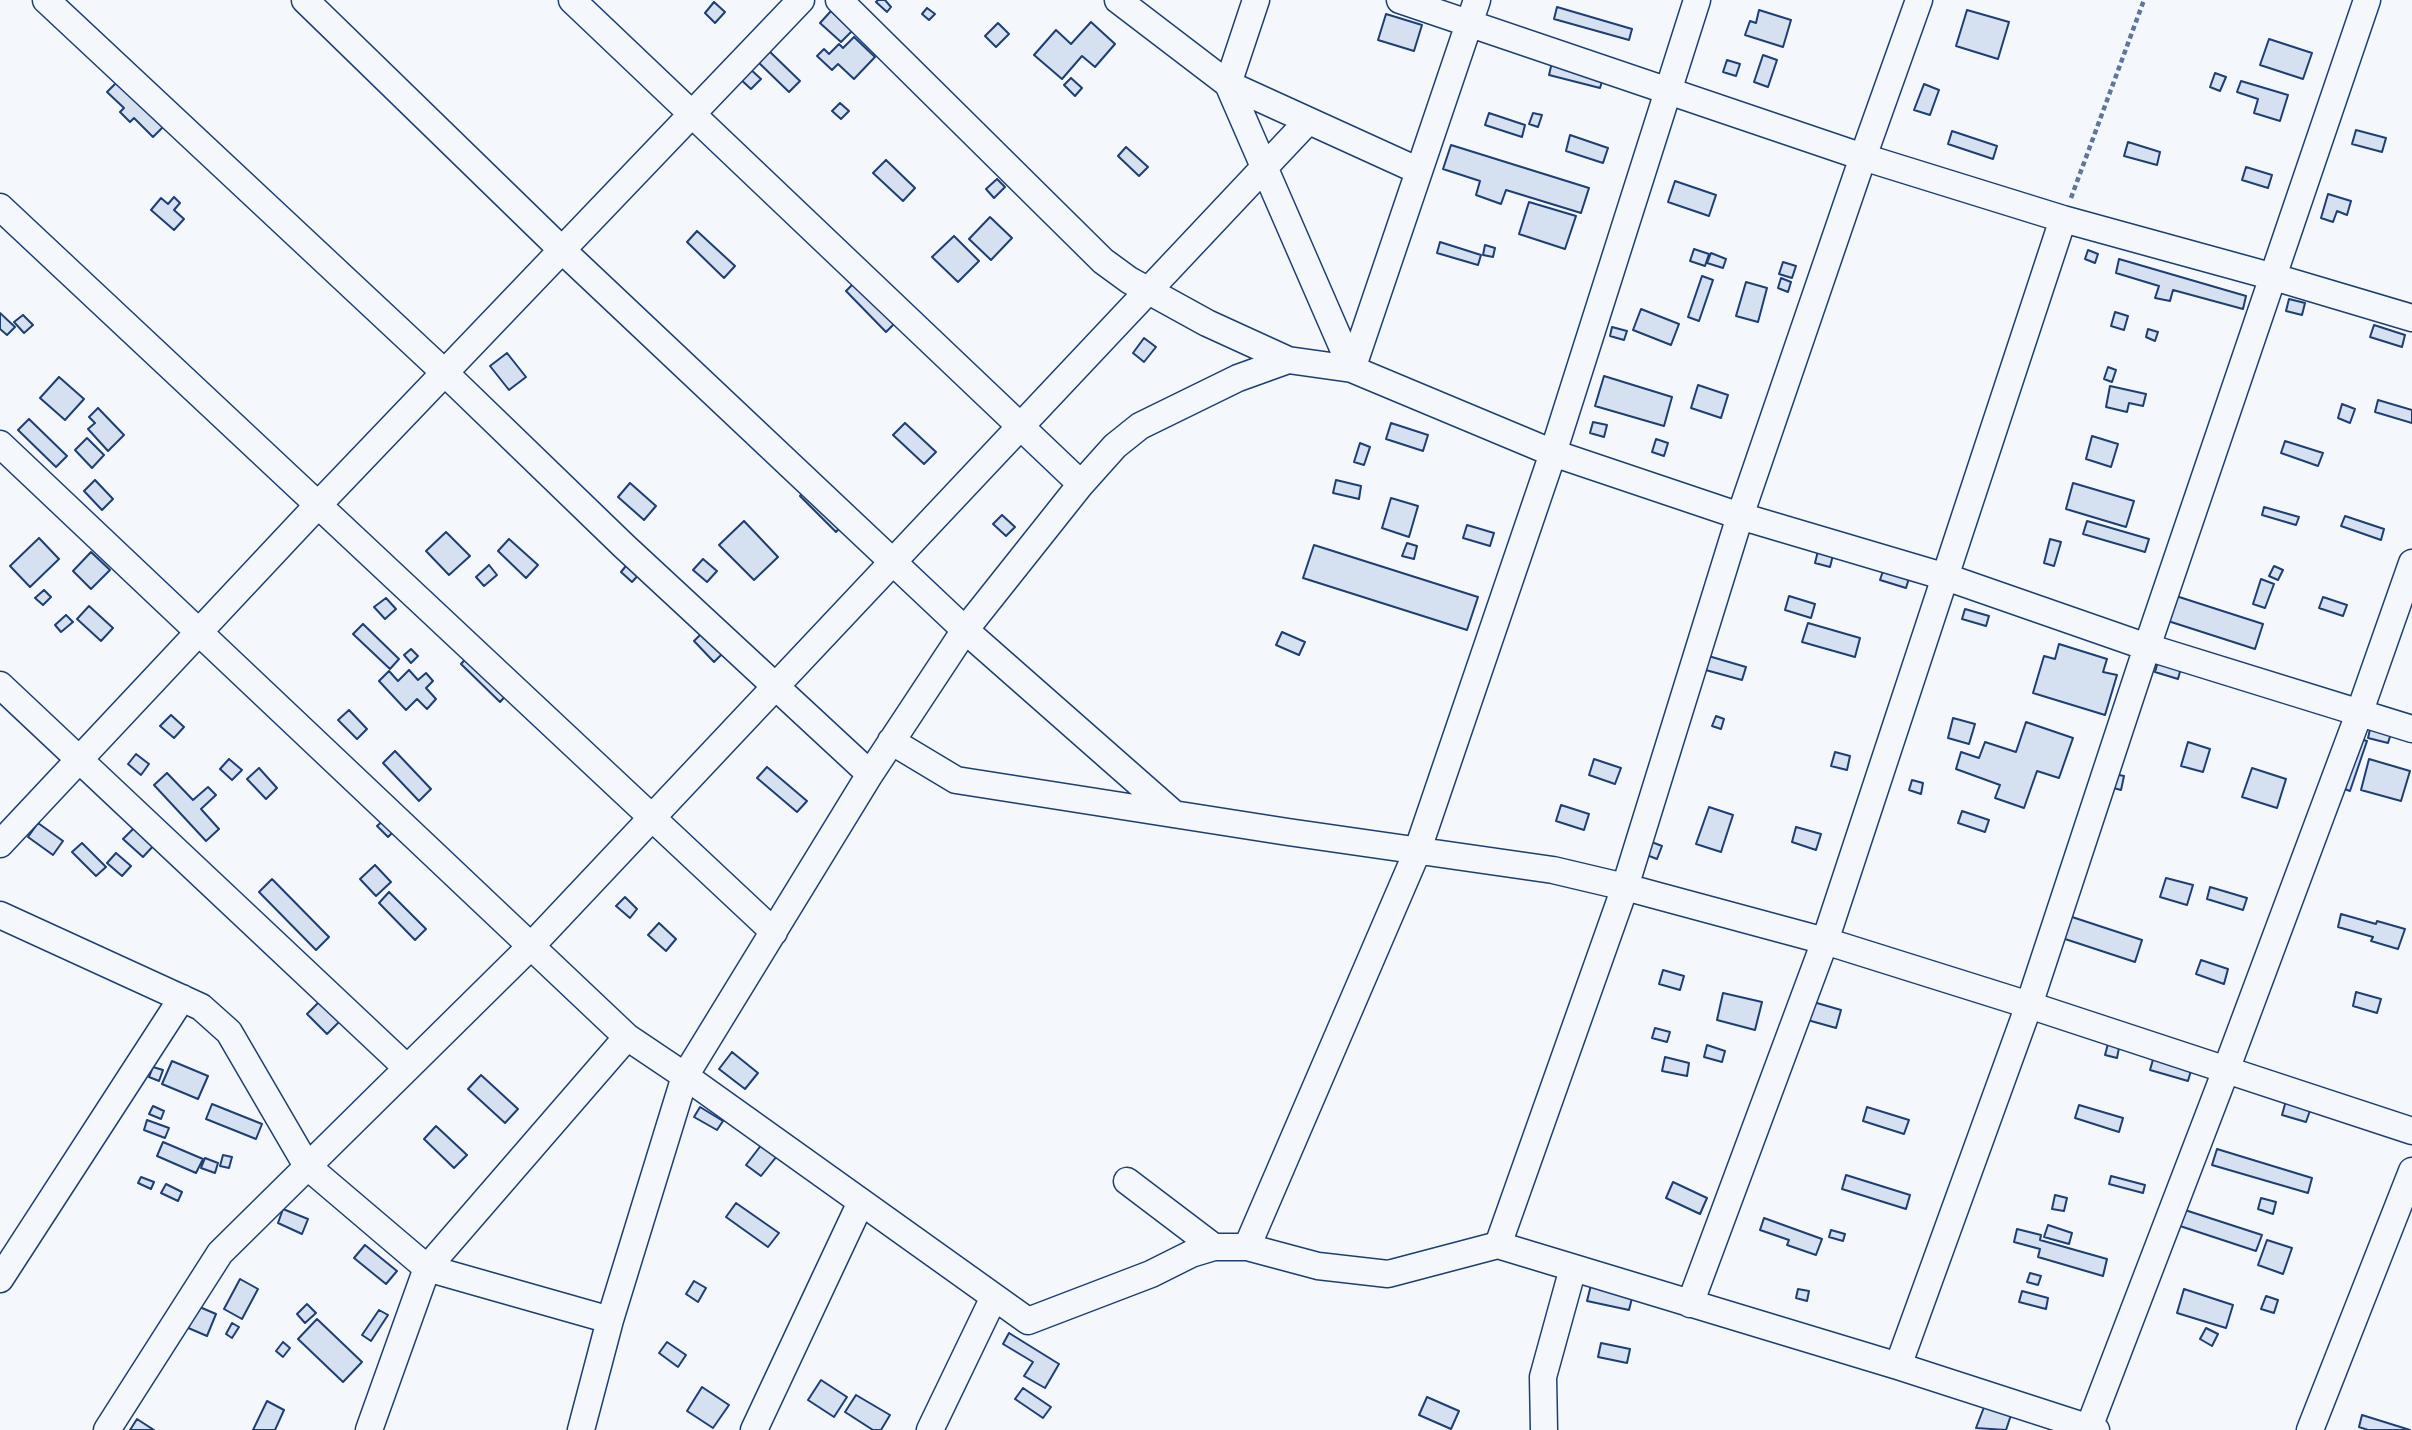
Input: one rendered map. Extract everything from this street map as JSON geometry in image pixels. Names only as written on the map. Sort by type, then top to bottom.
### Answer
[{"type":"street","points":[[46,0],[445,373],[624,546],[870,774]]},
{"type":"street","points":[[305,0],[562,250],[892,562],[1174,814]]},
{"type":"street","points":[[572,0],[1081,484]]},
{"type":"street","points":[[0,844],[318,505],[801,0]]},
{"type":"street","points":[[839,0],[1103,261],[1207,323],[1288,360],[1352,369],[1553,453],[1740,516],[1945,577],[2147,647],[2412,729]]},
{"type":"street","points":[[1118,0],[1228,84],[1419,171]]},
{"type":"street","points":[[1256,0],[1228,84],[1352,369]]},
{"type":"street","points":[[1400,0],[1473,12],[1667,91],[1863,157],[2063,219],[2412,318]]},
{"type":"street","points":[[1248,1247],[1416,852],[1553,453],[1697,0]]},
{"type":"street","points":[[1498,1245],[1625,887],[1740,516],[1919,0]]},
{"type":"street","points":[[1898,1366],[2029,1005],[2147,647],[2367,0]]},
{"type":"street","points":[[1352,369],[1473,12]]},
{"type":"street","points":[[107,1430],[220,1253],[532,945],[1308,121]]},
{"type":"street","points":[[0,207],[774,932]]},
{"type":"street","points":[[1690,1304],[1825,941],[2063,219]]},
{"type":"street","points":[[581,1430],[610,1320],[685,1076],[891,741],[965,630],[1081,484],[1115,446],[1140,426],[1238,378],[1288,360]]},
{"type":"street","points":[[0,444],[628,1037],[1028,1321],[1214,1247],[1248,1247],[1318,1266],[1388,1274],[1498,1245],[1898,1366],[2091,1429],[2360,711],[2412,563]]},
{"type":"street","points":[[0,685],[407,1068]]},
{"type":"street","points":[[891,741],[956,780],[1416,852],[1553,870],[1625,887],[1825,941],[2412,1130]]},
{"type":"street","points":[[0,915],[201,1007],[229,1032],[307,1166],[428,1268],[610,1320]]},
{"type":"street","points":[[0,1279],[182,998]]},
{"type":"street","points":[[369,1430],[428,1268],[628,1037]]},
{"type":"street","points":[[2309,1430],[2412,1171]]},
{"type":"street","points":[[1128,1181],[1214,1247]]},
{"type":"street","points":[[754,1430],[861,1202]]},
{"type":"street","points":[[1544,1430],[1543,1377],[1573,1268]]},
{"type":"street","points":[[930,1430],[994,1297]]},
{"type":"path","points":[[2063,219],[2144,0]]},
{"type":"building","points":[[885,0],[891,7],[887,12],[876,2]]},
{"type":"building","points":[[714,2],[725,12],[715,23],[705,13]]},
{"type":"building","points":[[1557,7],[1632,29],[1629,40],[1554,19]]},
{"type":"building","points":[[927,8],[935,14],[929,20],[922,14]]},
{"type":"building","points":[[1759,10],[1791,20],[1783,47],[1745,35],[1750,21],[1756,23]]},
{"type":"building","points":[[1967,10],[2009,22],[1998,59],[1956,46]]},
{"type":"building","points":[[831,11],[852,31],[841,42],[820,23]]},
{"type":"building","points":[[1386,14],[1422,25],[1414,51],[1378,40]]},
{"type":"building","points":[[1091,22],[1115,44],[1095,67],[1082,56],[1062,79],[1034,55],[1056,30],[1071,44]]},
{"type":"building","points":[[998,23],[1009,34],[996,47],[985,36]]},
{"type":"building","points":[[854,37],[875,57],[854,79],[838,64],[832,70],[817,56],[824,49],[829,54],[839,44],[843,48]]},
{"type":"building","points":[[2269,39],[2312,53],[2303,79],[2260,65]]},
{"type":"building","points":[[767,49],[800,81],[789,92],[756,60]]},
{"type":"building","points":[[1763,55],[1777,60],[1768,87],[1754,82]]},
{"type":"building","points":[[1727,60],[1740,64],[1736,76],[1723,72]]},
{"type":"building","points":[[1552,62],[1604,75],[1600,88],[1549,75]]},
{"type":"building","points":[[748,67],[761,79],[751,89],[738,77]]},
{"type":"building","points":[[2215,73],[2226,77],[2220,91],[2210,87]]},
{"type":"building","points":[[1071,78],[1082,88],[1075,96],[1064,85]]},
{"type":"building","points":[[2241,81],[2288,95],[2280,121],[2254,113],[2258,99],[2237,92]]},
{"type":"building","points":[[117,82],[163,127],[153,137],[134,118],[130,122],[120,112],[124,108],[107,92]]},
{"type":"building","points":[[1924,84],[1939,90],[1930,115],[1914,110]]},
{"type":"building","points":[[840,103],[849,111],[841,119],[832,111]]},
{"type":"building","points":[[1489,113],[1525,125],[1522,137],[1485,125]]},
{"type":"building","points":[[1533,113],[1542,115],[1538,127],[1529,124]]},
{"type":"building","points":[[2356,130],[2386,138],[2382,152],[2352,144]]},
{"type":"building","points":[[1952,131],[1997,146],[1993,159],[1948,144]]},
{"type":"building","points":[[1570,135],[1608,148],[1603,163],[1566,151]]},
{"type":"building","points":[[2128,142],[2160,152],[2157,165],[2124,156]]},
{"type":"building","points":[[1451,145],[1589,188],[1581,213],[1506,190],[1501,204],[1476,195],[1480,181],[1443,169]]},
{"type":"building","points":[[1126,147],[1148,167],[1139,176],[1118,156]]},
{"type":"building","points":[[886,160],[915,188],[903,201],[873,173]]},
{"type":"building","points":[[2246,167],[2272,175],[2268,188],[2242,180]]},
{"type":"building","points":[[997,179],[1005,187],[994,198],[986,189]]},
{"type":"building","points":[[1675,181],[1716,195],[1709,216],[1668,202]]},
{"type":"building","points":[[2328,194],[2351,201],[2347,215],[2337,211],[2333,222],[2321,218]]},
{"type":"building","points":[[174,197],[180,203],[174,210],[184,219],[174,230],[151,210],[161,198],[168,204]]},
{"type":"building","points":[[1529,202],[1576,216],[1565,249],[1519,234]]},
{"type":"building","points":[[990,217],[1012,238],[991,260],[969,239]]},
{"type":"building","points":[[697,231],[735,266],[724,278],[687,242]]},
{"type":"building","points":[[954,236],[979,261],[958,282],[932,257]]},
{"type":"building","points":[[1440,242],[1481,255],[1478,265],[1437,253]]},
{"type":"building","points":[[1485,245],[1495,248],[1493,257],[1483,255]]},
{"type":"building","points":[[1694,249],[1709,254],[1705,266],[1690,261]]},
{"type":"building","points":[[2088,250],[2098,254],[2095,263],[2085,259]]},
{"type":"building","points":[[1711,253],[1726,259],[1723,268],[1707,263]]},
{"type":"building","points":[[2119,259],[2246,296],[2243,309],[2173,290],[2170,301],[2155,298],[2159,286],[2116,273]]},
{"type":"building","points":[[1783,262],[1796,266],[1792,278],[1779,274]]},
{"type":"building","points":[[1702,276],[1713,280],[1699,321],[1688,317]]},
{"type":"building","points":[[1781,278],[1791,282],[1788,292],[1778,288]]},
{"type":"building","points":[[858,279],[899,319],[886,332],[846,291]]},
{"type":"building","points":[[1746,282],[1767,288],[1758,322],[1736,316]]},
{"type":"building","points":[[2289,299],[2305,303],[2302,315],[2286,311]]},
{"type":"building","points":[[1641,309],[1679,324],[1671,345],[1633,330]]},
{"type":"building","points":[[2115,312],[2128,316],[2124,330],[2111,326]]},
{"type":"building","points":[[0,313],[15,327],[7,335],[0,329]]},
{"type":"building","points":[[23,315],[33,325],[24,333],[14,322]]},
{"type":"building","points":[[2374,325],[2405,335],[2402,347],[2370,337]]},
{"type":"building","points":[[1612,327],[1627,331],[1624,340],[1610,336]]},
{"type":"building","points":[[2148,329],[2158,332],[2155,341],[2146,337]]},
{"type":"building","points":[[1144,338],[1156,347],[1144,362],[1133,353]]},
{"type":"building","points":[[507,353],[526,377],[509,390],[490,366]]},
{"type":"building","points":[[2108,367],[2116,370],[2112,382],[2104,379]]},
{"type":"building","points":[[1604,376],[1672,397],[1664,426],[1595,406]]},
{"type":"building","points":[[59,377],[84,399],[65,420],[40,398]]},
{"type":"building","points":[[1698,385],[1728,395],[1721,418],[1691,408]]},
{"type":"building","points":[[2110,386],[2146,394],[2143,406],[2129,403],[2127,412],[2106,407]]},
{"type":"building","points":[[2378,400],[2412,410],[2412,423],[2375,412]]},
{"type":"building","points":[[2342,404],[2355,409],[2350,423],[2338,418]]},
{"type":"building","points":[[98,408],[124,435],[108,451],[88,429],[95,423],[89,417]]},
{"type":"building","points":[[29,419],[67,456],[56,467],[18,430]]},
{"type":"building","points":[[1593,422],[1607,425],[1604,437],[1590,433]]},
{"type":"building","points":[[905,423],[936,452],[924,464],[893,435]]},
{"type":"building","points":[[1391,423],[1428,435],[1423,451],[1386,439]]},
{"type":"building","points":[[2092,436],[2118,444],[2111,467],[2086,459]]},
{"type":"building","points":[[87,438],[104,455],[92,468],[75,450]]},
{"type":"building","points":[[1656,439],[1668,443],[1664,456],[1652,452]]},
{"type":"building","points":[[2285,441],[2323,453],[2318,466],[2281,453]]},
{"type":"building","points":[[1360,443],[1370,447],[1364,465],[1354,462]]},
{"type":"building","points":[[95,480],[113,499],[102,510],[84,491]]},
{"type":"building","points":[[1336,480],[1361,486],[1359,499],[1333,493]]},
{"type":"building","points":[[630,483],[656,506],[644,520],[618,497]]},
{"type":"building","points":[[2073,483],[2134,501],[2126,527],[2066,509]]},
{"type":"building","points":[[810,485],[846,521],[836,532],[800,496]]},
{"type":"building","points":[[1391,498],[1418,506],[1409,537],[1382,528]]},
{"type":"building","points":[[2264,507],[2299,517],[2296,525],[2262,515]]},
{"type":"building","points":[[1002,515],[1015,527],[1006,536],[993,524]]},
{"type":"building","points":[[2345,516],[2384,529],[2381,540],[2341,526]]},
{"type":"building","points":[[744,521],[778,557],[754,580],[719,545]]},
{"type":"building","points":[[2087,521],[2149,539],[2145,552],[2083,534]]},
{"type":"building","points":[[1467,525],[1494,533],[1490,546],[1463,538]]},
{"type":"building","points":[[446,532],[470,556],[449,575],[426,551]]},
{"type":"building","points":[[39,538],[59,559],[30,587],[10,566]]},
{"type":"building","points":[[509,539],[538,565],[526,578],[498,551]]},
{"type":"building","points":[[2050,539],[2061,542],[2054,566],[2044,563]]},
{"type":"building","points":[[1407,543],[1417,546],[1414,559],[1402,556]]},
{"type":"building","points":[[1314,545],[1478,597],[1467,630],[1303,578]]},
{"type":"building","points":[[1819,547],[1834,551],[1830,567],[1815,563]]},
{"type":"building","points":[[91,552],[110,570],[91,589],[73,571]]},
{"type":"building","points":[[703,559],[717,571],[707,582],[693,570]]},
{"type":"building","points":[[630,561],[642,571],[632,582],[621,572]]},
{"type":"building","points":[[489,565],[497,575],[484,586],[476,577]]},
{"type":"building","points":[[2274,566],[2283,570],[2278,580],[2269,576]]},
{"type":"building","points":[[1884,568],[1910,575],[1906,588],[1880,580]]},
{"type":"building","points":[[2261,579],[2274,584],[2265,608],[2253,604]]},
{"type":"building","points":[[44,590],[51,597],[43,605],[35,598]]},
{"type":"building","points":[[1789,596],[1815,604],[1811,618],[1785,610]]},
{"type":"building","points":[[2176,596],[2263,624],[2255,649],[2168,621]]},
{"type":"building","points":[[2323,597],[2347,605],[2343,616],[2319,608]]},
{"type":"building","points":[[386,598],[396,609],[385,619],[374,607]]},
{"type":"building","points":[[89,606],[113,628],[101,641],[77,619]]},
{"type":"building","points":[[1965,609],[1989,616],[1986,626],[1962,619]]},
{"type":"building","points":[[66,615],[73,622],[61,632],[55,625]]},
{"type":"building","points":[[1808,623],[1860,638],[1855,657],[1802,642]]},
{"type":"building","points":[[363,624],[399,659],[390,669],[353,634]]},
{"type":"building","points":[[706,629],[726,650],[714,662],[694,641]]},
{"type":"building","points":[[1282,632],[1305,642],[1299,655],[1276,645]]},
{"type":"building","points":[[2059,644],[2107,659],[2103,672],[2117,675],[2105,715],[2033,693],[2044,656],[2055,659]]},
{"type":"building","points":[[411,649],[418,656],[411,663],[404,655]]},
{"type":"building","points":[[471,653],[510,691],[500,702],[461,664]]},
{"type":"building","points":[[1705,655],[1746,667],[1742,680],[1702,669]]},
{"type":"building","points":[[2159,658],[2182,664],[2178,679],[2155,672]]},
{"type":"building","points":[[409,670],[418,680],[426,673],[433,681],[426,688],[436,699],[427,709],[417,699],[406,710],[379,681],[389,671],[398,681]]},
{"type":"building","points":[[349,710],[367,729],[357,739],[338,720]]},
{"type":"building","points":[[171,715],[184,727],[174,738],[160,726]]},
{"type":"building","points":[[1716,716],[1724,719],[1721,729],[1712,726]]},
{"type":"building","points":[[1953,718],[1975,724],[1969,744],[1948,738]]},
{"type":"building","points":[[2026,722],[2073,738],[2059,778],[2037,771],[2024,808],[1995,798],[2000,785],[1956,769],[1961,752],[1979,758],[1985,742],[2016,752]]},
{"type":"building","points":[[2371,725],[2392,730],[2388,743],[2368,738]]},
{"type":"building","points":[[2351,736],[2367,741],[2350,791],[2334,785]]},
{"type":"building","points":[[2188,742],[2210,749],[2203,772],[2181,766]]},
{"type":"building","points":[[395,751],[431,789],[419,801],[383,763]]},
{"type":"building","points":[[1835,752],[1850,756],[1847,770],[1831,766]]},
{"type":"building","points":[[136,754],[149,764],[141,775],[128,764]]},
{"type":"building","points":[[229,759],[242,770],[232,780],[220,769]]},
{"type":"building","points":[[1594,759],[1621,768],[1615,784],[1589,775]]},
{"type":"building","points":[[2369,759],[2410,771],[2401,801],[2361,790]]},
{"type":"building","points":[[767,767],[807,801],[797,812],[757,778]]},
{"type":"building","points":[[259,768],[277,788],[266,799],[247,779]]},
{"type":"building","points":[[2252,768],[2286,779],[2277,808],[2242,797]]},
{"type":"building","points":[[167,773],[193,800],[208,787],[216,795],[201,809],[219,829],[206,841],[154,785]]},
{"type":"building","points":[[2114,774],[2124,776],[2121,790],[2110,787]]},
{"type":"building","points":[[1912,780],[1923,783],[1921,794],[1909,790]]},
{"type":"building","points":[[1561,805],[1589,814],[1584,830],[1556,821]]},
{"type":"building","points":[[1709,807],[1733,815],[1721,852],[1696,844]]},
{"type":"building","points":[[1962,811],[1989,820],[1985,832],[1958,823]]},
{"type":"building","points":[[386,818],[397,828],[388,837],[377,826]]},
{"type":"building","points":[[38,823],[63,841],[53,855],[28,837]]},
{"type":"building","points":[[136,826],[156,843],[143,857],[123,839]]},
{"type":"building","points":[[1796,827],[1821,834],[1816,850],[1792,842]]},
{"type":"building","points":[[1649,841],[1662,846],[1657,859],[1644,854]]},
{"type":"building","points":[[82,843],[106,867],[96,876],[72,852]]},
{"type":"building","points":[[116,853],[131,866],[122,876],[107,863]]},
{"type":"building","points":[[375,865],[391,882],[376,896],[360,879]]},
{"type":"building","points":[[2166,878],[2193,885],[2187,905],[2160,897]]},
{"type":"building","points":[[272,879],[329,937],[316,950],[259,892]]},
{"type":"building","points":[[2210,887],[2247,898],[2243,910],[2207,899]]},
{"type":"building","points":[[389,892],[426,929],[415,940],[379,903]]},
{"type":"building","points":[[625,897],[637,909],[630,918],[616,906]]},
{"type":"building","points":[[2341,914],[2405,929],[2398,949],[2371,941],[2373,937],[2338,927]]},
{"type":"building","points":[[2069,916],[2142,940],[2135,962],[2062,938]]},
{"type":"building","points":[[659,923],[676,939],[666,951],[648,935]]},
{"type":"building","points":[[2201,960],[2228,969],[2224,984],[2196,974]]},
{"type":"building","points":[[1663,970],[1684,976],[1680,990],[1659,984]]},
{"type":"building","points":[[2356,992],[2381,999],[2377,1013],[2353,1006]]},
{"type":"building","points":[[1723,993],[1762,1002],[1755,1030],[1717,1020]]},
{"type":"building","points":[[1810,1001],[1841,1010],[1836,1028],[1804,1019]]},
{"type":"building","points":[[319,1002],[339,1022],[327,1034],[307,1014]]},
{"type":"building","points":[[1655,1028],[1670,1032],[1667,1042],[1652,1038]]},
{"type":"building","points":[[2109,1040],[2120,1043],[2117,1058],[2105,1055]]},
{"type":"building","points":[[1707,1045],[1725,1051],[1722,1062],[1704,1057]]},
{"type":"building","points":[[732,1052],[758,1073],[745,1089],[719,1069]]},
{"type":"building","points":[[2154,1056],[2192,1067],[2188,1081],[2150,1070]]},
{"type":"building","points":[[1665,1057],[1689,1063],[1687,1076],[1662,1071]]},
{"type":"building","points":[[172,1061],[208,1076],[198,1099],[162,1084]]},
{"type":"building","points":[[153,1067],[163,1070],[159,1081],[149,1077]]},
{"type":"building","points":[[481,1075],[518,1109],[505,1123],[468,1089]]},
{"type":"building","points":[[2287,1097],[2312,1105],[2306,1122],[2282,1115]]},
{"type":"building","points":[[212,1104],[262,1124],[256,1139],[206,1119]]},
{"type":"building","points":[[2079,1105],[2123,1118],[2119,1132],[2075,1118]]},
{"type":"building","points":[[153,1106],[164,1111],[161,1119],[149,1114]]},
{"type":"building","points":[[700,1107],[723,1121],[717,1130],[694,1117]]},
{"type":"building","points":[[1867,1107],[1909,1120],[1904,1134],[1863,1121]]},
{"type":"building","points":[[147,1120],[169,1128],[165,1138],[144,1130]]},
{"type":"building","points":[[436,1126],[467,1155],[454,1168],[424,1139]]},
{"type":"building","points":[[163,1142],[203,1159],[196,1173],[157,1156]]},
{"type":"building","points":[[762,1144],[777,1156],[761,1176],[746,1165]]},
{"type":"building","points":[[2217,1149],[2312,1178],[2308,1193],[2212,1165]]},
{"type":"building","points":[[223,1155],[232,1157],[229,1168],[220,1166]]},
{"type":"building","points":[[205,1158],[218,1163],[215,1173],[201,1168]]},
{"type":"building","points":[[1846,1175],[1910,1195],[1906,1209],[1842,1189]]},
{"type":"building","points":[[2111,1176],[2145,1185],[2143,1193],[2109,1184]]},
{"type":"building","points":[[141,1177],[154,1182],[151,1189],[138,1183]]},
{"type":"building","points":[[1673,1182],[1707,1198],[1700,1214],[1666,1198]]},
{"type":"building","points":[[166,1184],[182,1192],[178,1201],[161,1193]]},
{"type":"building","points":[[2055,1195],[2067,1198],[2064,1211],[2052,1209]]},
{"type":"building","points":[[2261,1198],[2276,1202],[2273,1214],[2258,1209]]},
{"type":"building","points":[[736,1203],[779,1233],[768,1247],[726,1217]]},
{"type":"building","points":[[283,1209],[308,1219],[302,1234],[278,1223]]},
{"type":"building","points":[[2185,1210],[2262,1235],[2256,1251],[2180,1226]]},
{"type":"building","points":[[1764,1218],[1822,1239],[1816,1255],[1787,1245],[1789,1240],[1760,1230]]},
{"type":"building","points":[[2048,1225],[2072,1233],[2069,1244],[2044,1237]]},
{"type":"building","points":[[2017,1229],[2041,1235],[2040,1240],[2107,1259],[2103,1276],[2038,1257],[2040,1249],[2014,1242]]},
{"type":"building","points":[[1831,1230],[1845,1234],[1843,1241],[1829,1237]]},
{"type":"building","points":[[2267,1240],[2292,1248],[2283,1274],[2258,1265]]},
{"type":"building","points":[[365,1245],[397,1271],[386,1284],[354,1258]]},
{"type":"building","points":[[2030,1273],[2041,1276],[2038,1285],[2027,1282]]},
{"type":"building","points":[[240,1279],[258,1289],[242,1319],[224,1309]]},
{"type":"building","points":[[694,1281],[706,1288],[698,1302],[686,1294]]},
{"type":"building","points":[[1591,1285],[1633,1294],[1629,1310],[1587,1301]]},
{"type":"building","points":[[1798,1289],[1809,1291],[1807,1301],[1796,1298]]},
{"type":"building","points":[[2184,1289],[2233,1305],[2226,1328],[2177,1313]]},
{"type":"building","points":[[2022,1291],[2048,1298],[2046,1309],[2019,1302]]},
{"type":"building","points":[[2266,1296],[2278,1300],[2274,1313],[2261,1309]]},
{"type":"building","points":[[307,1304],[316,1313],[305,1323],[297,1314]]},
{"type":"building","points":[[195,1305],[216,1314],[207,1336],[186,1327]]},
{"type":"building","points":[[379,1310],[388,1315],[371,1341],[362,1335]]},
{"type":"building","points":[[317,1319],[362,1362],[343,1382],[298,1339]]},
{"type":"building","points":[[232,1323],[239,1327],[232,1338],[226,1334]]},
{"type":"building","points":[[2206,1328],[2218,1334],[2212,1346],[2200,1339]]},
{"type":"building","points":[[1009,1333],[1059,1364],[1045,1388],[1024,1376],[1033,1362],[1003,1344]]},
{"type":"building","points":[[283,1342],[290,1348],[283,1357],[276,1351]]},
{"type":"building","points":[[667,1342],[686,1355],[678,1367],[659,1353]]},
{"type":"building","points":[[1601,1343],[1630,1349],[1627,1363],[1598,1357]]},
{"type":"building","points":[[821,1380],[847,1397],[834,1417],[808,1400]]},
{"type":"building","points":[[702,1387],[729,1405],[713,1428],[687,1411]]},
{"type":"building","points":[[1023,1388],[1051,1407],[1043,1418],[1015,1399]]},
{"type":"building","points":[[856,1395],[890,1415],[881,1430],[873,1430],[845,1412]]},
{"type":"building","points":[[1427,1397],[1459,1411],[1451,1429],[1419,1415]]},
{"type":"building","points":[[267,1401],[284,1410],[275,1430],[253,1430]]},
{"type":"building","points":[[1986,1402],[2012,1412],[2006,1430],[1976,1428]]},
{"type":"building","points":[[2362,1415],[2410,1430],[2368,1430],[2359,1427]]},
{"type":"building","points":[[137,1419],[154,1430],[130,1430]]}]
